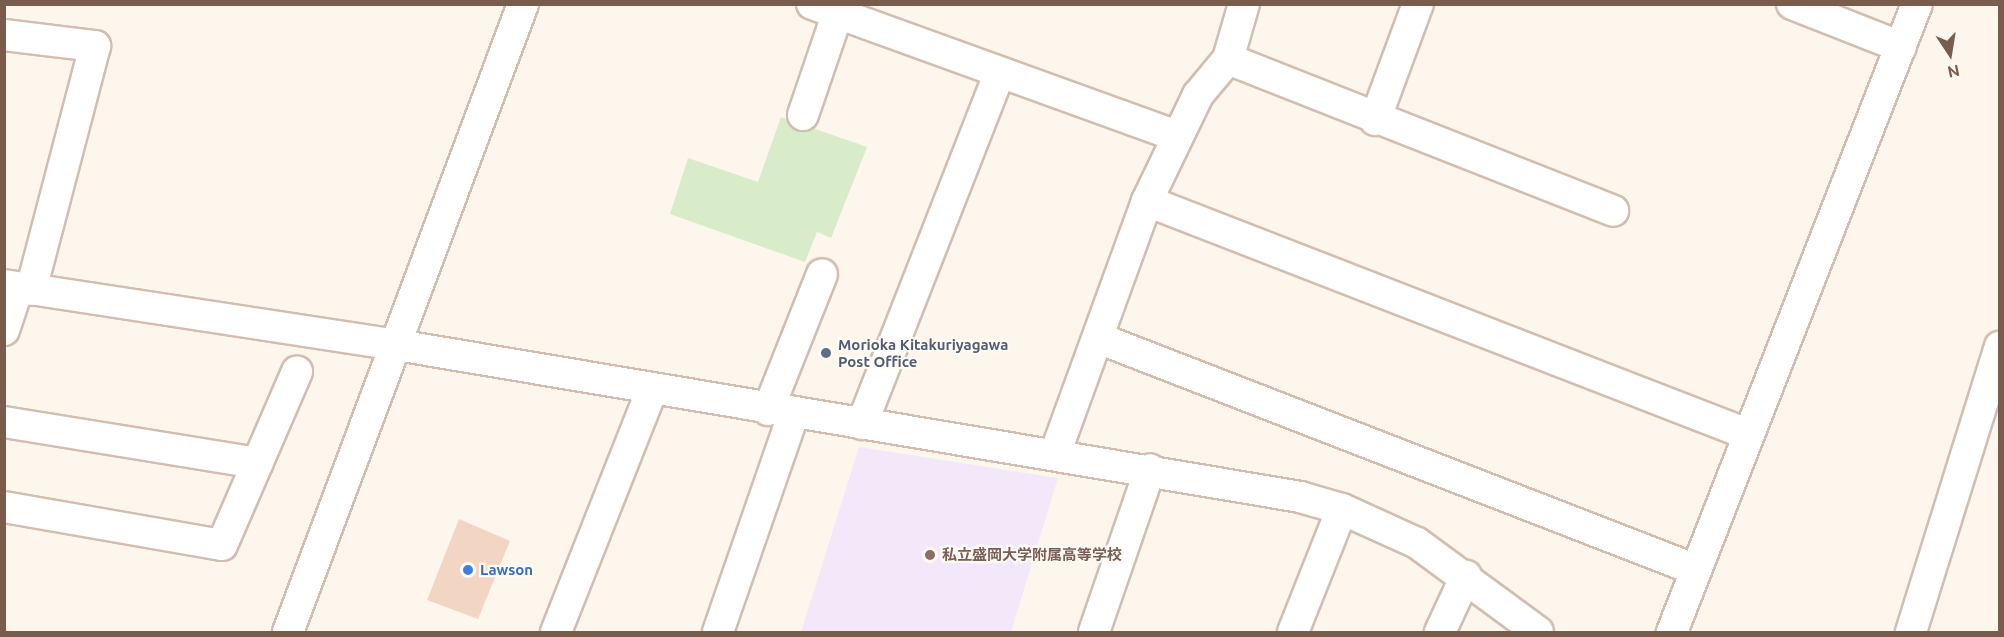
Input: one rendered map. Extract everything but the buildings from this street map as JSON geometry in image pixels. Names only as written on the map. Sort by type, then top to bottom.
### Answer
[{"type":"street","points":[[288,633],[522,4]]},
{"type":"street","points":[[1055,454],[1147,201],[1176,136],[1198,95],[1228,59],[1244,4]]},
{"type":"street","points":[[1375,120],[1418,4]]},
{"type":"street","points":[[1792,4],[1901,47]]},
{"type":"street","points":[[1672,633],[1917,4]]},
{"type":"street","points":[[803,115],[824,10],[999,75],[1176,136]]},
{"type":"street","points":[[4,35],[95,46],[4,330]]},
{"type":"street","points":[[1228,59],[1375,120],[1613,211]]},
{"type":"street","points":[[862,424],[999,75]]},
{"type":"street","points":[[1147,201],[1748,434]]},
{"type":"street","points":[[718,633],[822,274]]},
{"type":"street","points":[[18,288],[397,345],[781,412],[1150,469],[1300,496],[1342,509],[1417,543],[1466,576],[1538,633]]},
{"type":"street","points":[[1098,338],[1696,570]]},
{"type":"street","points":[[1911,633],[2000,347]]},
{"type":"street","points":[[4,507],[222,545],[297,372]]},
{"type":"street","points":[[556,633],[652,390]]},
{"type":"street","points":[[4,422],[258,463]]},
{"type":"street","points":[[1094,633],[1150,469]]},
{"type":"street","points":[[1293,633],[1342,509]]},
{"type":"street","points":[[1440,633],[1466,576]]},
{"type":"shaded area","name":"私立盛岡大学附属高等学校","points":[[859,447],[1058,478],[1011,632],[801,632]]},
{"type":"green space","points":[[781,117],[867,147],[831,238],[817,232],[805,262],[670,214],[688,158],[758,182]]},
{"type":"place","name":"Morioka Kitakuriyagawa Post Office","points":[[826,353]]},
{"type":"place","name":"私立盛岡大学附属高等学校","points":[[930,555]]},
{"type":"place","name":"Lawson","points":[[468,570]]}]
